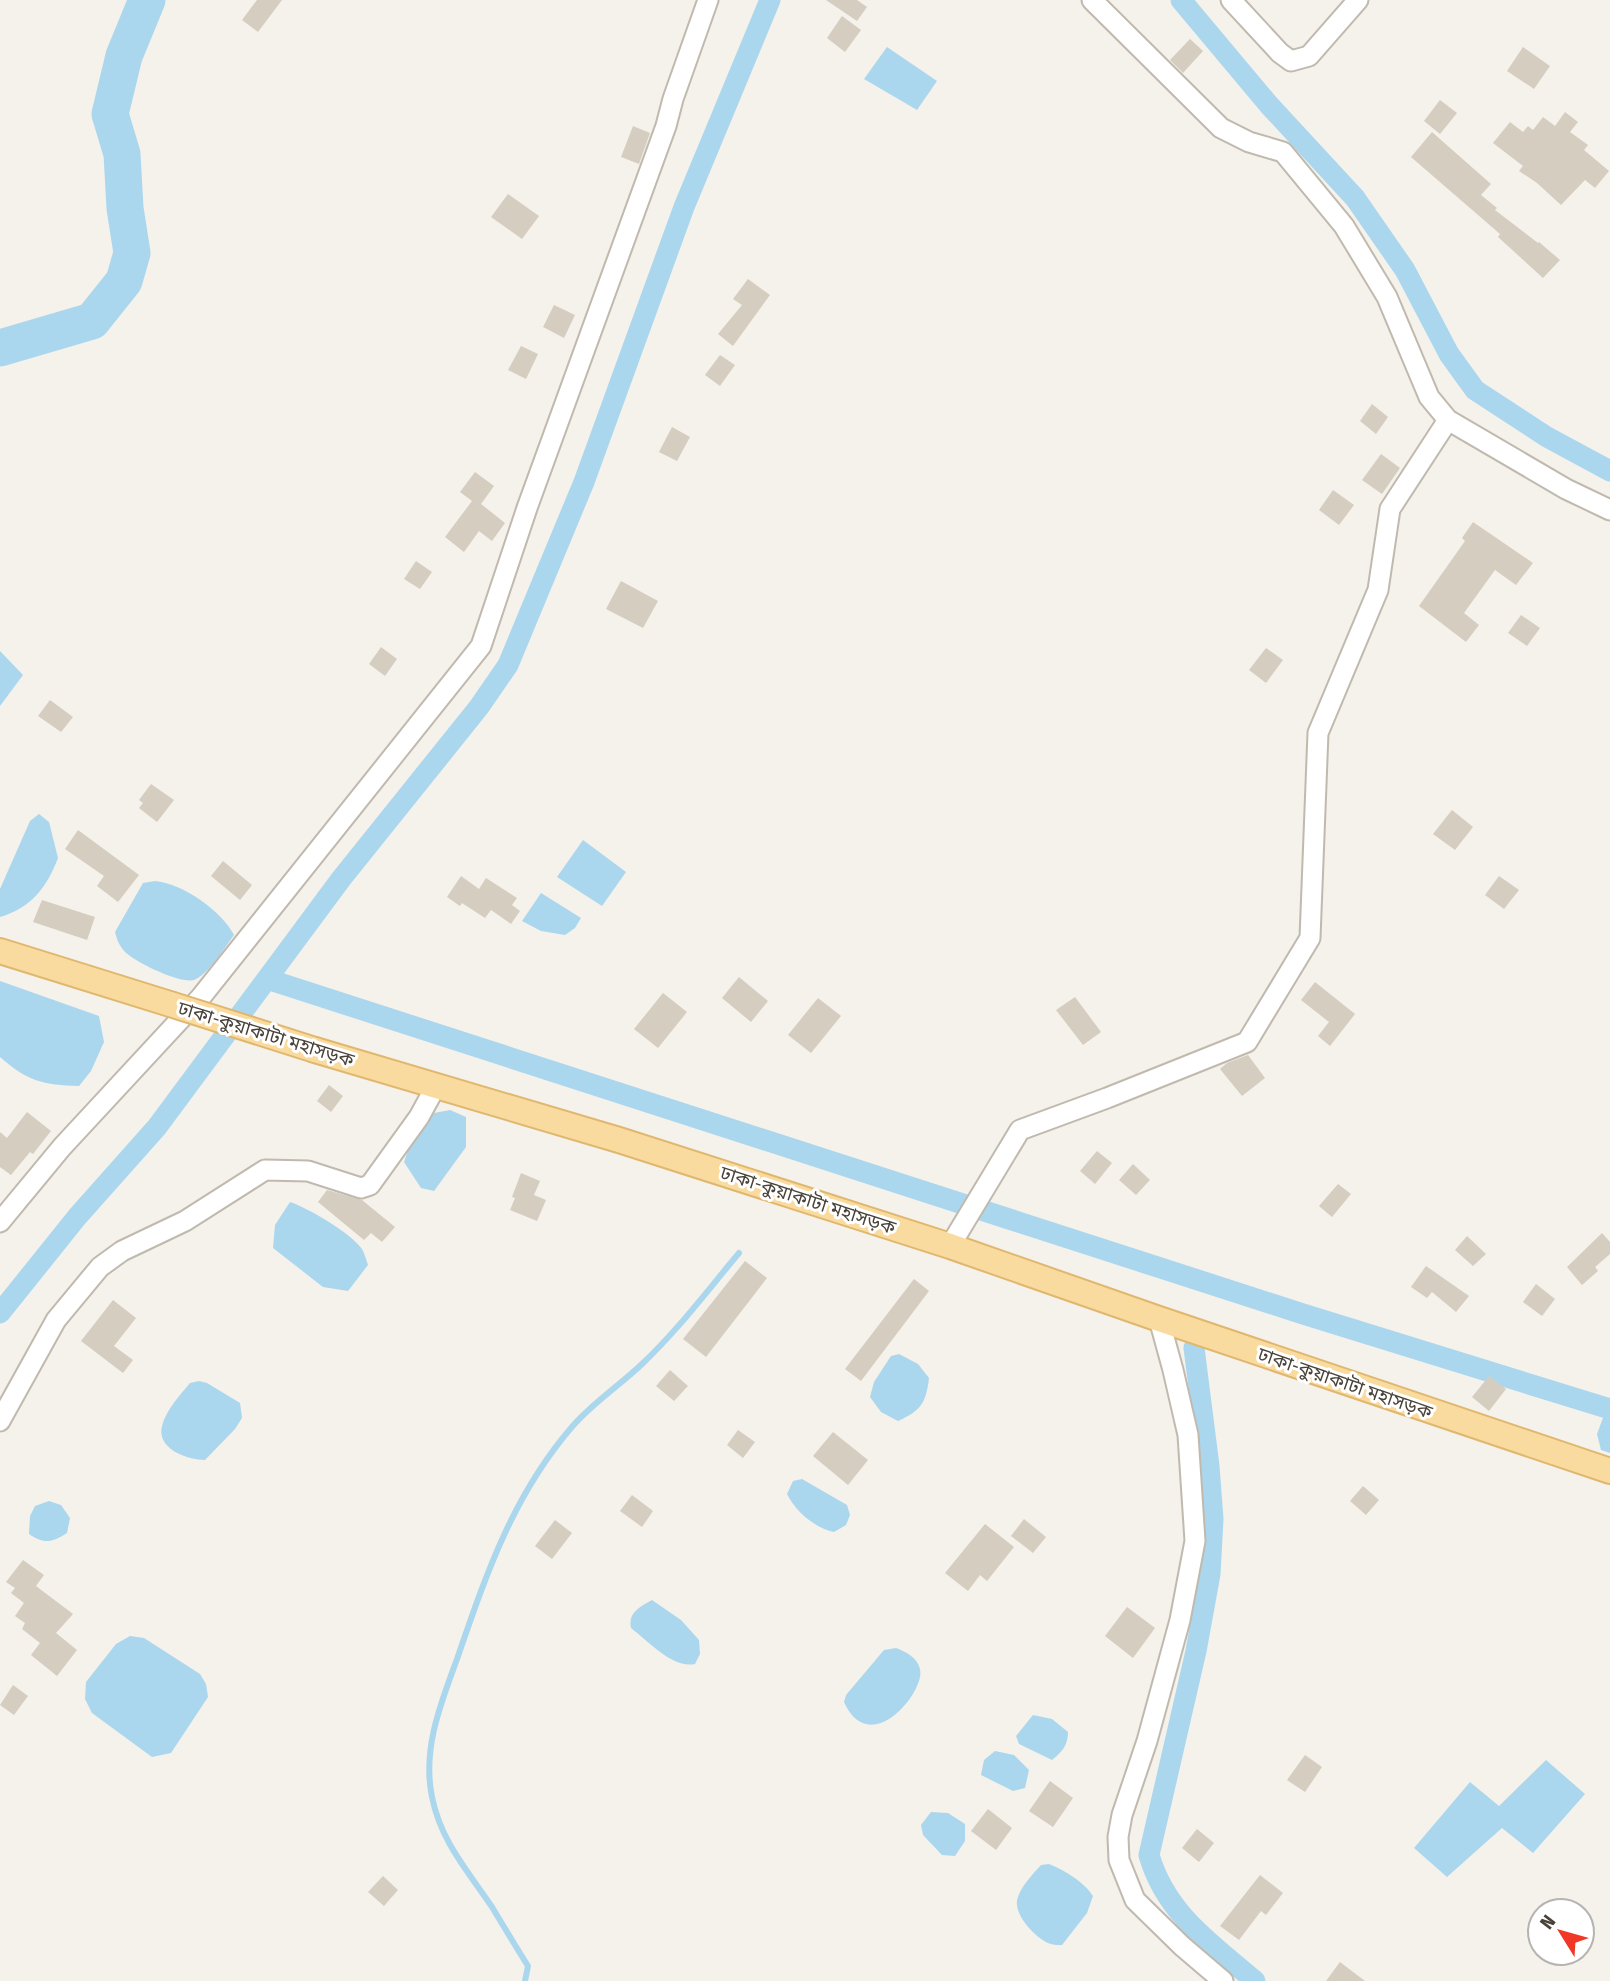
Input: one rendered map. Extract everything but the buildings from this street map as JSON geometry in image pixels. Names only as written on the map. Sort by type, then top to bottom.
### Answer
[{"type":"main road","name":"ঢাকা-কুয়াকাটা মহাসড়ক","points":[[0,951],[315,1051],[620,1140],[950,1245],[1158,1319],[1610,1471]]},
{"type":"street","points":[[0,1222],[62,1147],[201,997],[481,646],[527,509],[666,126],[708,0]]},
{"type":"street","points":[[1091,0],[1221,128],[1249,142],[1283,152],[1345,226],[1387,297],[1429,397],[1448,420],[1566,489],[1610,510]]},
{"type":"street","points":[[1231,0],[1280,53],[1291,61],[1309,56],[1358,0]]},
{"type":"street","points":[[950,1245],[1020,1129],[1107,1098],[1247,1042],[1310,938],[1318,733],[1378,590],[1390,509],[1448,420]]},
{"type":"street","points":[[0,1420],[56,1320],[100,1267],[122,1251],[185,1221],[265,1170],[308,1171],[361,1188],[370,1185],[419,1117],[436,1086]]},
{"type":"street","points":[[1158,1319],[1188,1435],[1195,1541],[1180,1620],[1147,1741],[1122,1815],[1118,1837],[1119,1860],[1135,1900],[1223,1981]]},
{"type":"water","points":[[887,47],[937,81],[917,110],[864,79]]},
{"type":"water","points":[[0,651],[23,675],[0,706]]},
{"type":"water","points":[[39,814],[49,822],[58,858],[49,878],[36,895],[21,908],[0,917],[0,889],[30,821]]},
{"type":"water","points":[[583,840],[626,872],[602,906],[557,877]]},
{"type":"water","points":[[155,881],[177,887],[200,900],[220,917],[234,935],[210,967],[194,980],[169,976],[148,966],[125,952],[117,940],[115,932],[143,883]]},
{"type":"water","points":[[541,893],[581,918],[575,928],[565,935],[541,931],[522,921]]},
{"type":"water","points":[[0,981],[99,1016],[104,1042],[91,1071],[79,1086],[36,1080],[19,1072],[0,1057]]},
{"type":"water","points":[[450,1110],[466,1117],[466,1147],[434,1191],[421,1188],[404,1162],[412,1140],[434,1113]]},
{"type":"water","points":[[290,1202],[329,1222],[362,1249],[368,1265],[348,1291],[323,1287],[273,1248],[275,1225]]},
{"type":"water","points":[[899,1354],[918,1364],[929,1378],[921,1406],[898,1421],[881,1412],[870,1397],[874,1382],[891,1356]]},
{"type":"water","points":[[199,1381],[240,1403],[242,1418],[205,1460],[175,1452],[168,1447],[161,1434],[164,1420],[174,1403],[190,1383]]},
{"type":"water","points":[[1610,1399],[1610,1453],[1601,1450],[1597,1434]]},
{"type":"water","points":[[802,1479],[847,1505],[850,1515],[846,1525],[834,1532],[813,1523],[801,1513],[787,1494],[793,1481]]},
{"type":"water","points":[[49,1501],[61,1505],[70,1518],[67,1533],[57,1539],[43,1541],[29,1534],[30,1516],[35,1506]]},
{"type":"water","points":[[652,1600],[681,1620],[699,1640],[700,1654],[695,1664],[670,1658],[631,1628],[633,1614]]},
{"type":"water","points":[[130,1636],[144,1638],[200,1674],[206,1684],[208,1697],[171,1753],[152,1757],[92,1713],[85,1699],[86,1682],[116,1644]]},
{"type":"water","points":[[896,1648],[914,1658],[920,1669],[920,1679],[914,1692],[894,1716],[881,1723],[868,1724],[855,1718],[844,1702],[846,1695],[884,1650]]},
{"type":"water","points":[[1033,1715],[1052,1719],[1068,1732],[1064,1748],[1052,1760],[1019,1744],[1016,1736]]},
{"type":"water","points":[[995,1751],[1014,1755],[1029,1770],[1025,1788],[1013,1791],[981,1775],[984,1760]]},
{"type":"water","points":[[1546,1760],[1585,1794],[1533,1853],[1502,1828],[1447,1877],[1414,1848],[1470,1782],[1499,1806]]},
{"type":"water","points":[[931,1812],[948,1813],[965,1824],[965,1841],[955,1856],[942,1855],[923,1835],[921,1825]]},
{"type":"water","points":[[1049,1864],[1073,1877],[1093,1896],[1087,1913],[1062,1945],[1045,1941],[1033,1932],[1018,1911],[1018,1897],[1028,1880],[1041,1865]]},
{"type":"waterway","points":[[0,348],[92,321],[124,281],[132,253],[125,208],[122,154],[110,114],[124,56],[147,0]]},
{"type":"waterway","points":[[0,1313],[77,1217],[157,1127],[341,879],[479,707],[508,665],[584,482],[684,207],[770,0]]},
{"type":"waterway","points":[[1181,0],[1269,105],[1355,198],[1405,270],[1449,354],[1475,390],[1547,437],[1610,471]]},
{"type":"waterway","points":[[267,979],[1303,1314],[1610,1409]]},
{"type":"waterway","points":[[525,1981],[528,1966],[456,1855],[436,1813],[429,1761],[439,1709],[490,1567],[532,1481],[579,1419],[655,1351],[739,1253]]},
{"type":"waterway","points":[[1194,1348],[1213,1519],[1210,1574],[1196,1651],[1149,1855],[1157,1876],[1178,1911],[1255,1981]]}]
